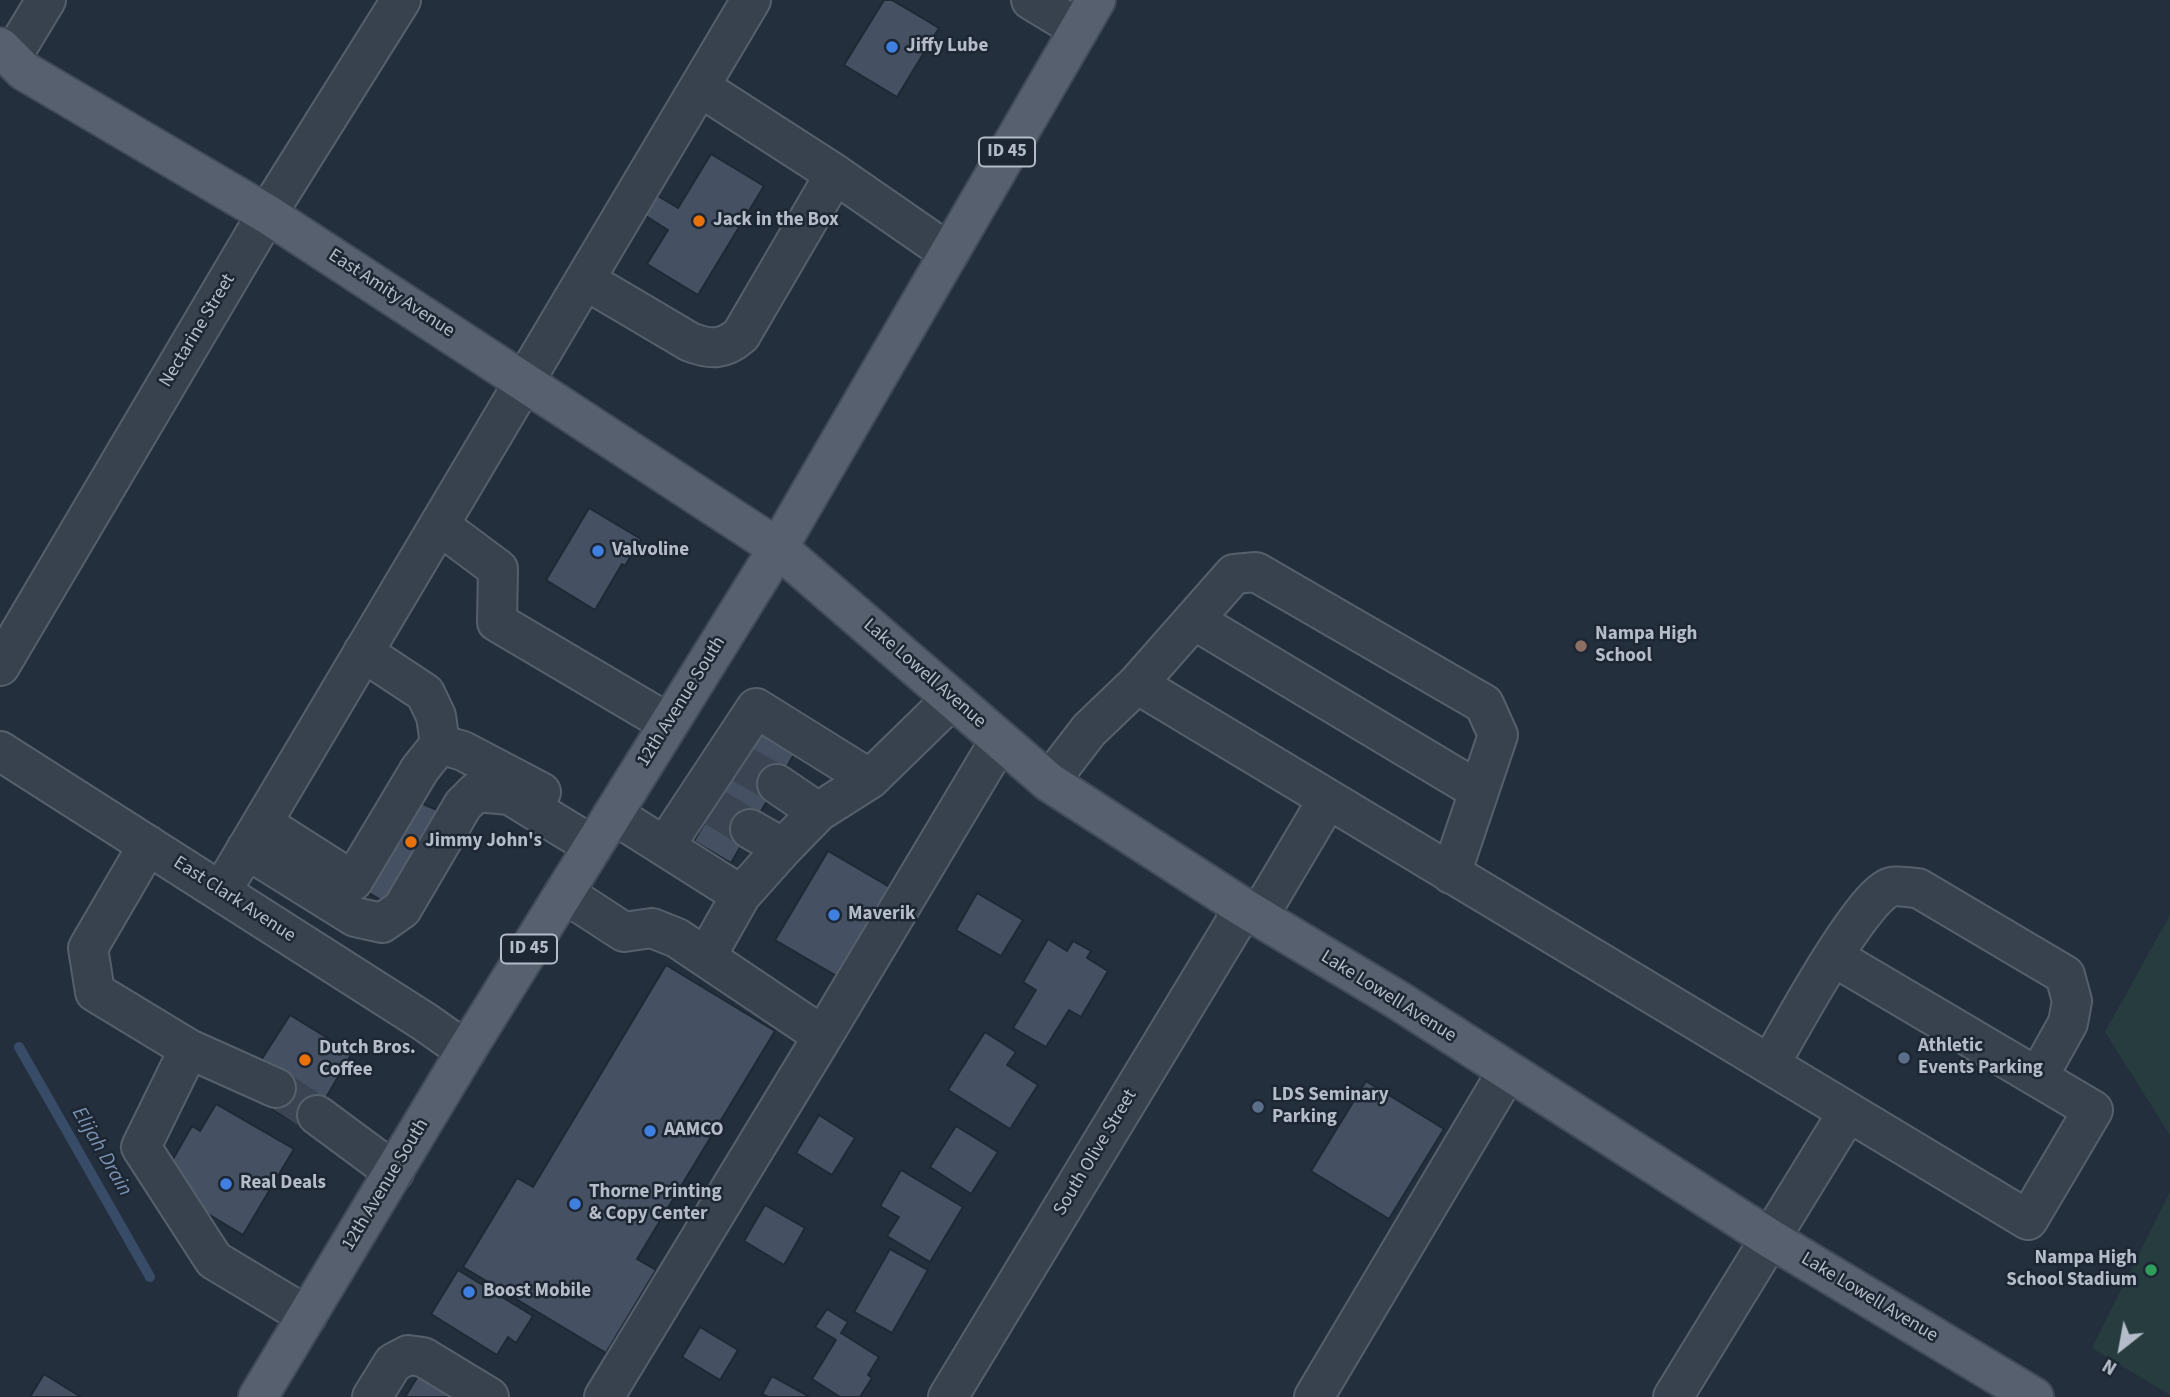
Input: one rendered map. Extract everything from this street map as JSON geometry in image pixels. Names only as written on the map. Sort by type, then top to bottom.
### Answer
[{"type":"main road","name":"12th Avenue South","points":[[258,1397],[466,1051],[778,548],[1087,14]]},
{"type":"main road","name":"East Amity Avenue","points":[[3,52],[24,71],[267,214],[778,548]]},
{"type":"main road","name":"Lake Lowell Avenue","points":[[778,548],[1049,782],[1251,913],[1396,999],[1770,1239],[2034,1397]]},
{"type":"street","points":[[3,52],[46,0]]},
{"type":"street","name":"Nectarine Street","points":[[0,666],[267,214],[401,0]]},
{"type":"street","points":[[221,892],[751,0]]},
{"type":"street","points":[[1031,0],[1087,14]]},
{"type":"street","points":[[700,87],[835,174],[949,253]]},
{"type":"street","points":[[585,280],[690,342],[703,347],[718,348],[729,345],[741,335],[835,174]]},
{"type":"street","points":[[439,524],[498,569],[497,622],[668,723]]},
{"type":"street","points":[[1049,782],[1089,730],[1137,684],[1234,574],[1256,572],[1484,704],[1498,735],[1451,874]]},
{"type":"street","points":[[1194,620],[1479,791]]},
{"type":"street","points":[[363,652],[425,693],[438,730],[463,751],[524,782],[603,830]]},
{"type":"street","points":[[1137,684],[2028,1220],[2093,1110],[1835,957]]},
{"type":"street","points":[[706,957],[741,895],[783,848],[818,812],[870,779],[952,699]]},
{"type":"street","points":[[665,846],[706,802],[733,758],[757,708],[870,779]]},
{"type":"street","points":[[254,836],[340,873],[438,730]]},
{"type":"street","points":[[604,1397],[1000,740]]},
{"type":"street","name":"East Clark Avenue","points":[[0,751],[425,1022],[466,1051]]},
{"type":"street","points":[[777,785],[818,812]]},
{"type":"street","points":[[254,836],[355,917],[382,923],[402,909],[463,805],[476,792],[510,795],[603,830],[665,846],[741,895]]},
{"type":"street","name":"South Olive Street","points":[[948,1397],[1251,913],[1328,799]]},
{"type":"street","points":[[751,829],[783,848]]},
{"type":"street","points":[[148,845],[88,947],[94,992],[189,1049],[276,1088]]},
{"type":"street","points":[[1770,1064],[1856,920],[1890,887],[1918,888],[2065,975],[2071,1001],[2068,1023],[2038,1077]]},
{"type":"street","points":[[564,893],[624,932],[652,928],[677,938],[823,1036]]},
{"type":"street","points":[[189,1049],[141,1147],[214,1260],[307,1316]]},
{"type":"street","points":[[1314,1397],[1507,1072]]},
{"type":"street","points":[[1673,1397],[1848,1111]]},
{"type":"street","points":[[317,1115],[394,1172]]},
{"type":"street","points":[[372,1397],[393,1363],[408,1355],[424,1357],[489,1397]]},
{"type":"green space","points":[[2170,915],[2170,1135],[2105,1032]]},
{"type":"green space","name":"Nampa High School Stadium","points":[[2170,1192],[2170,1395],[2092,1348]]},
{"type":"building","name":"Jiffy Lube","points":[[884,0],[892,0],[939,28],[897,97],[844,65]]},
{"type":"building","name":"Jack in the Box","points":[[711,154],[764,186],[698,295],[647,264],[668,230],[641,213],[653,193],[678,208]]},
{"type":"building","name":"Valvoline","points":[[589,508],[641,539],[625,566],[622,564],[595,610],[546,580]]},
{"type":"building","points":[[762,725],[799,746],[731,863],[694,841]]},
{"type":"building","name":"Jimmy John's","points":[[423,804],[437,810],[440,821],[391,906],[364,890],[413,808]]},
{"type":"building","name":"Maverik","points":[[828,851],[893,889],[840,978],[775,940]]},
{"type":"building","points":[[977,893],[1023,920],[1001,956],[956,930]]},
{"type":"building","points":[[1048,939],[1067,951],[1073,941],[1091,951],[1087,958],[1108,971],[1081,1017],[1069,1010],[1046,1047],[1013,1028],[1036,990],[1023,982]]},
{"type":"building","points":[[666,965],[775,1031],[637,1259],[656,1270],[606,1353],[463,1267],[517,1178],[533,1187]]},
{"type":"building","name":"Dutch Bros. Coffee","points":[[290,1015],[352,1053],[320,1108],[292,1121],[273,1110],[286,1087],[256,1068]]},
{"type":"building","points":[[985,1032],[1016,1052],[1007,1065],[1038,1085],[1010,1129],[948,1090]]},
{"type":"building","points":[[1366,1081],[1444,1129],[1389,1219],[1311,1171]]},
{"type":"building","name":"Real Deals","points":[[216,1104],[294,1149],[243,1235],[188,1202],[169,1166],[192,1126],[200,1131]]},
{"type":"building","points":[[819,1115],[855,1138],[832,1175],[796,1153]]},
{"type":"building","points":[[956,1126],[998,1152],[971,1194],[930,1167]]},
{"type":"building","points":[[901,1170],[963,1207],[930,1262],[887,1236],[899,1217],[880,1206]]},
{"type":"building","points":[[765,1205],[805,1228],[784,1265],[744,1241]]},
{"type":"building","points":[[890,1249],[928,1270],[892,1333],[854,1312]]},
{"type":"building","name":"Boost Mobile","points":[[458,1270],[533,1316],[516,1343],[508,1337],[497,1355],[431,1314]]},
{"type":"building","points":[[827,1309],[848,1322],[841,1333],[879,1357],[868,1375],[872,1378],[860,1397],[840,1397],[812,1379],[836,1340],[815,1327]]},
{"type":"building","points":[[700,1327],[738,1350],[720,1380],[682,1357]]},
{"type":"building","points":[[420,1373],[458,1397],[405,1397]]},
{"type":"building","points":[[44,1374],[81,1397],[30,1397]]},
{"type":"building","points":[[772,1376],[810,1397],[768,1397],[762,1394]]},
{"type":"waterway","name":"Elijah Drain","points":[[19,1047],[150,1277]]},
{"type":"tunnel","points":[[740,763],[777,784]]},
{"type":"tunnel","points":[[714,807],[750,829]]},
{"type":"tunnel","points":[[276,1088],[317,1115]]},
{"type":"place","name":"Jiffy Lube","points":[[892,47]]},
{"type":"place","name":"Jack in the Box","points":[[699,221]]},
{"type":"place","name":"Valvoline","points":[[598,551]]},
{"type":"place","name":"Nampa High School","points":[[1581,646]]},
{"type":"place","name":"Jimmy John's","points":[[411,842]]},
{"type":"place","name":"Maverik","points":[[834,915]]},
{"type":"place","name":"Athletic Events Parking","points":[[1904,1058]]},
{"type":"place","name":"Dutch Bros. Coffee","points":[[305,1060]]},
{"type":"place","name":"LDS Seminary Parking","points":[[1258,1107]]},
{"type":"place","name":"AAMCO","points":[[650,1131]]},
{"type":"place","name":"Real Deals","points":[[226,1184]]},
{"type":"place","name":"Thorne Printing & Copy Center","points":[[575,1204]]},
{"type":"place","name":"Nampa High School Stadium","points":[[2151,1270]]},
{"type":"place","name":"Boost Mobile","points":[[469,1292]]}]
